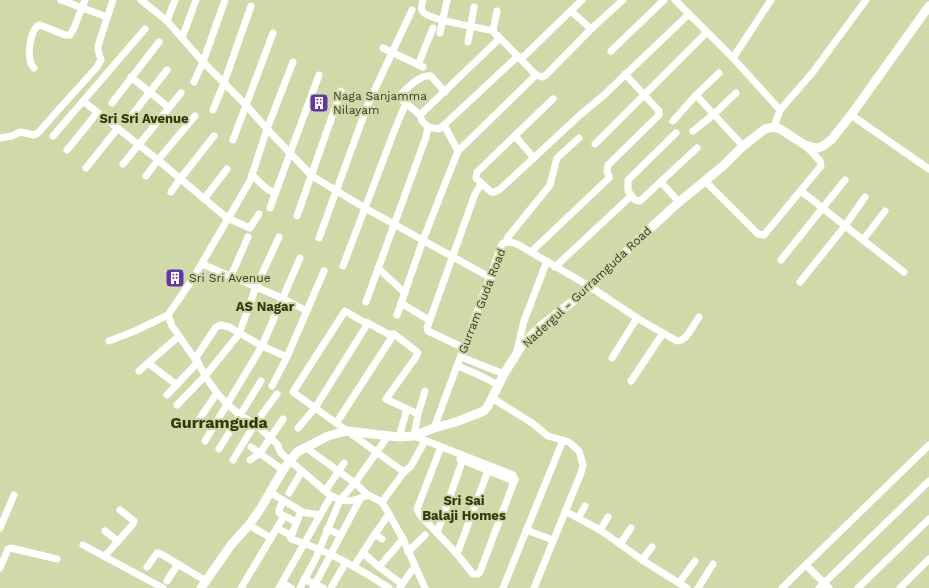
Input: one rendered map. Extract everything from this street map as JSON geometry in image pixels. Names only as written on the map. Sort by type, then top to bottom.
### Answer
[{"type":"main road","points":[[774,127],[786,132],[806,146],[818,148],[831,140],[851,116],[929,6]]},
{"type":"main road","name":"Nadergul - Gurramguda Road","points":[[203,584],[231,545],[249,525],[271,493],[283,470],[297,452],[328,436],[347,431],[399,437],[414,436],[484,411],[522,345],[542,326],[582,294],[679,202],[723,166],[743,146],[765,129],[774,127]]},
{"type":"street","points":[[61,0],[107,17]]},
{"type":"street","points":[[34,68],[30,60],[29,53],[35,28],[40,25],[65,35],[70,34],[74,28],[85,0]]},
{"type":"street","points":[[0,138],[12,136],[20,132],[34,135],[38,133],[97,67],[101,60],[98,46],[113,0]]},
{"type":"street","points":[[167,21],[175,0]]},
{"type":"street","points":[[182,38],[196,0]]},
{"type":"street","points":[[194,82],[203,62],[225,0]]},
{"type":"street","points":[[423,0],[421,8],[422,12],[433,18],[493,31],[536,75],[542,77],[546,75],[591,29],[623,0]]},
{"type":"street","points":[[440,33],[448,0]]},
{"type":"street","points":[[445,92],[431,76],[426,76],[411,85],[401,94],[400,98],[420,115],[422,121],[428,127],[439,129],[582,0]]},
{"type":"street","points":[[612,51],[664,0]]},
{"type":"street","points":[[675,0],[706,33],[733,58],[780,110]]},
{"type":"street","points":[[733,58],[771,0]]},
{"type":"street","points":[[774,127],[780,110],[813,72],[866,0]]},
{"type":"street","points":[[144,1],[167,21],[203,62],[246,105],[266,129],[312,176],[365,208],[491,278]]},
{"type":"street","points":[[214,110],[251,6]]},
{"type":"street","points":[[468,42],[474,7]]},
{"type":"street","points":[[319,238],[368,104],[412,10]]},
{"type":"street","points":[[493,31],[497,11]]},
{"type":"street","points":[[571,11],[591,29]]},
{"type":"street","points":[[553,99],[477,172],[476,178],[491,192],[496,192],[580,115],[603,96],[689,14]]},
{"type":"street","points":[[383,48],[421,66],[434,28]]},
{"type":"street","points":[[53,136],[145,29]]},
{"type":"street","points":[[233,140],[273,33]]},
{"type":"street","points":[[595,144],[706,33]]},
{"type":"street","points":[[420,115],[499,40],[498,36]]},
{"type":"street","points":[[112,103],[159,42]]},
{"type":"street","points":[[109,341],[168,315],[202,264],[227,218],[250,181],[266,129],[293,62]]},
{"type":"street","points":[[129,119],[167,70]]},
{"type":"street","points":[[673,122],[696,95],[719,73]]},
{"type":"street","points":[[530,252],[609,178],[607,172],[608,165],[658,118],[659,111],[625,74]]},
{"type":"street","points":[[270,208],[319,75]]},
{"type":"street","points":[[398,315],[423,240],[458,151],[536,75]]},
{"type":"street","points":[[131,77],[168,107]]},
{"type":"street","points":[[297,216],[341,91]]},
{"type":"street","points":[[123,164],[180,93]]},
{"type":"street","points":[[693,131],[713,115],[736,93]]},
{"type":"street","points":[[696,95],[743,146]]},
{"type":"street","points":[[83,101],[158,160],[227,218],[250,228],[259,214]]},
{"type":"street","points":[[343,266],[394,129],[406,103]]},
{"type":"street","points":[[67,150],[97,113]]},
{"type":"street","points":[[146,176],[195,116]]},
{"type":"street","points":[[851,116],[929,169]]},
{"type":"street","points":[[444,125],[458,151]]},
{"type":"street","points":[[366,302],[416,167],[428,127]]},
{"type":"street","points":[[86,168],[118,128]]},
{"type":"street","points":[[676,133],[628,180],[628,187],[631,196],[635,200],[640,201],[697,148]]},
{"type":"street","points":[[171,192],[214,136]]},
{"type":"street","points":[[515,136],[534,158]]},
{"type":"street","points":[[506,242],[508,237],[550,185],[557,158],[579,138]]},
{"type":"street","points":[[705,181],[761,236],[766,234],[821,164],[806,146]]},
{"type":"street","points":[[204,199],[227,169]]},
{"type":"street","points":[[781,260],[845,180]]},
{"type":"street","points":[[250,181],[275,194]]},
{"type":"street","points":[[661,182],[679,202]]},
{"type":"street","points":[[464,348],[428,331],[427,328],[477,189],[481,184]]},
{"type":"street","points":[[801,191],[904,272]]},
{"type":"street","points":[[555,267],[631,196]]},
{"type":"street","points":[[800,282],[866,197]]},
{"type":"street","points":[[863,240],[885,211]]},
{"type":"street","points":[[231,276],[248,237]]},
{"type":"street","points":[[177,405],[205,376],[239,334],[256,287],[279,237]]},
{"type":"street","name":"Gurram Guda Road","points":[[434,428],[491,278],[502,244],[506,242],[510,241],[517,244],[547,261],[589,286],[637,318],[677,341],[681,341],[685,338],[698,317]]},
{"type":"street","points":[[204,441],[262,346],[300,258]]},
{"type":"street","points":[[515,357],[524,321],[547,261]]},
{"type":"street","points":[[202,264],[282,298],[307,311]]},
{"type":"street","points":[[378,268],[405,292]]},
{"type":"street","points":[[272,386],[287,357],[324,271]]},
{"type":"street","points":[[401,303],[429,320]]},
{"type":"street","points":[[404,472],[293,392],[345,311],[354,318],[368,323],[388,334],[394,334],[418,353],[386,399],[418,414]]},
{"type":"street","points":[[168,315],[172,326],[217,393],[240,415],[255,424],[270,437],[277,444],[281,453],[328,493],[340,500],[351,502],[368,495]]},
{"type":"street","points":[[612,358],[637,318]]},
{"type":"street","points":[[298,428],[315,408],[368,323]]},
{"type":"street","points":[[167,395],[196,361],[216,327],[221,325],[287,357]]},
{"type":"street","points":[[632,381],[663,333]]},
{"type":"street","points":[[336,422],[394,334]]},
{"type":"street","points":[[139,371],[179,336]]},
{"type":"street","points":[[461,357],[504,374]]},
{"type":"street","points":[[148,363],[177,385]]},
{"type":"street","points":[[458,366],[498,385]]},
{"type":"street","points":[[219,449],[261,381]]},
{"type":"street","points":[[425,391],[418,414],[414,436],[424,443],[440,449],[464,458],[489,468],[514,475],[515,479],[478,574],[473,574],[470,572],[457,554],[417,509],[440,449]]},
{"type":"street","points":[[196,424],[217,393]]},
{"type":"street","points":[[233,460],[255,424],[277,394]]},
{"type":"street","points":[[492,398],[532,423],[548,436],[569,442],[579,451],[583,466],[534,588]]},
{"type":"street","points":[[399,437],[407,409]]},
{"type":"street","points":[[250,460],[260,453],[283,419]]},
{"type":"street","points":[[300,588],[316,558],[340,500],[355,483],[388,436]]},
{"type":"street","points":[[503,588],[563,440]]},
{"type":"street","points":[[382,502],[404,472],[411,466],[424,443]]},
{"type":"street","points":[[782,588],[929,446]]},
{"type":"street","points":[[251,447],[283,470]]},
{"type":"street","points":[[305,447],[355,483],[368,495],[382,502],[402,539],[425,588]]},
{"type":"street","points":[[437,533],[464,458]]},
{"type":"street","points":[[291,588],[281,585],[320,515],[328,493],[344,463]]},
{"type":"street","points":[[457,554],[489,468]]},
{"type":"street","points":[[289,493],[302,471]]},
{"type":"street","points":[[806,565],[824,586],[929,481]]},
{"type":"street","points":[[271,493],[283,501],[300,509],[301,512],[320,515]]},
{"type":"street","points":[[0,528],[14,496]]},
{"type":"street","points":[[315,586],[360,499]]},
{"type":"street","points":[[283,501],[279,513],[296,522]]},
{"type":"street","points":[[351,502],[354,510]]},
{"type":"street","points":[[578,518],[585,506]]},
{"type":"street","points":[[105,556],[134,521],[120,510]]},
{"type":"street","points":[[565,511],[600,530],[642,560],[687,588]]},
{"type":"street","points":[[291,536],[301,512]]},
{"type":"street","points":[[354,566],[389,514]]},
{"type":"street","points":[[241,588],[284,516]]},
{"type":"street","points":[[600,530],[608,517]]},
{"type":"street","points":[[858,588],[929,519]]},
{"type":"street","points":[[249,525],[271,538]]},
{"type":"street","points":[[276,528],[291,536],[291,539],[319,549],[354,566],[389,588]]},
{"type":"street","points":[[620,544],[631,528]]},
{"type":"street","points":[[327,529],[341,535]]},
{"type":"street","points":[[526,530],[553,540]]},
{"type":"street","points":[[105,531],[118,542]]},
{"type":"street","points":[[375,534],[382,539]]},
{"type":"street","points":[[408,552],[425,535]]},
{"type":"street","points":[[379,567],[402,539]]},
{"type":"street","points":[[83,545],[163,588]]},
{"type":"street","points":[[642,560],[652,547]]},
{"type":"street","points":[[0,568],[8,549],[11,548],[57,559]]},
{"type":"street","points":[[364,552],[401,586],[415,566]]},
{"type":"street","points":[[147,567],[157,553],[164,555],[203,584]]},
{"type":"street","points":[[679,583],[695,561]]},
{"type":"street","points":[[331,588],[346,562]]},
{"type":"street","points":[[900,588],[928,562]]},
{"type":"street","points":[[167,581],[178,564]]},
{"type":"street","points":[[698,588],[713,564]]},
{"type":"street","points":[[304,579],[315,586],[323,588]]},
{"type":"place","name":"Naga Sanjamma Nilayam","points":[[319,103]]},
{"type":"place","name":"Sri Sri Avenue","points":[[175,278]]},
{"type":"district","name":"Sri Sri Avenue","points":[[144,118]]},
{"type":"district","name":"AS Nagar","points":[[265,306]]},
{"type":"district","name":"Gurramguda","points":[[219,422]]},
{"type":"district","name":"Sri Sai Balaji Homes","points":[[464,508]]}]
